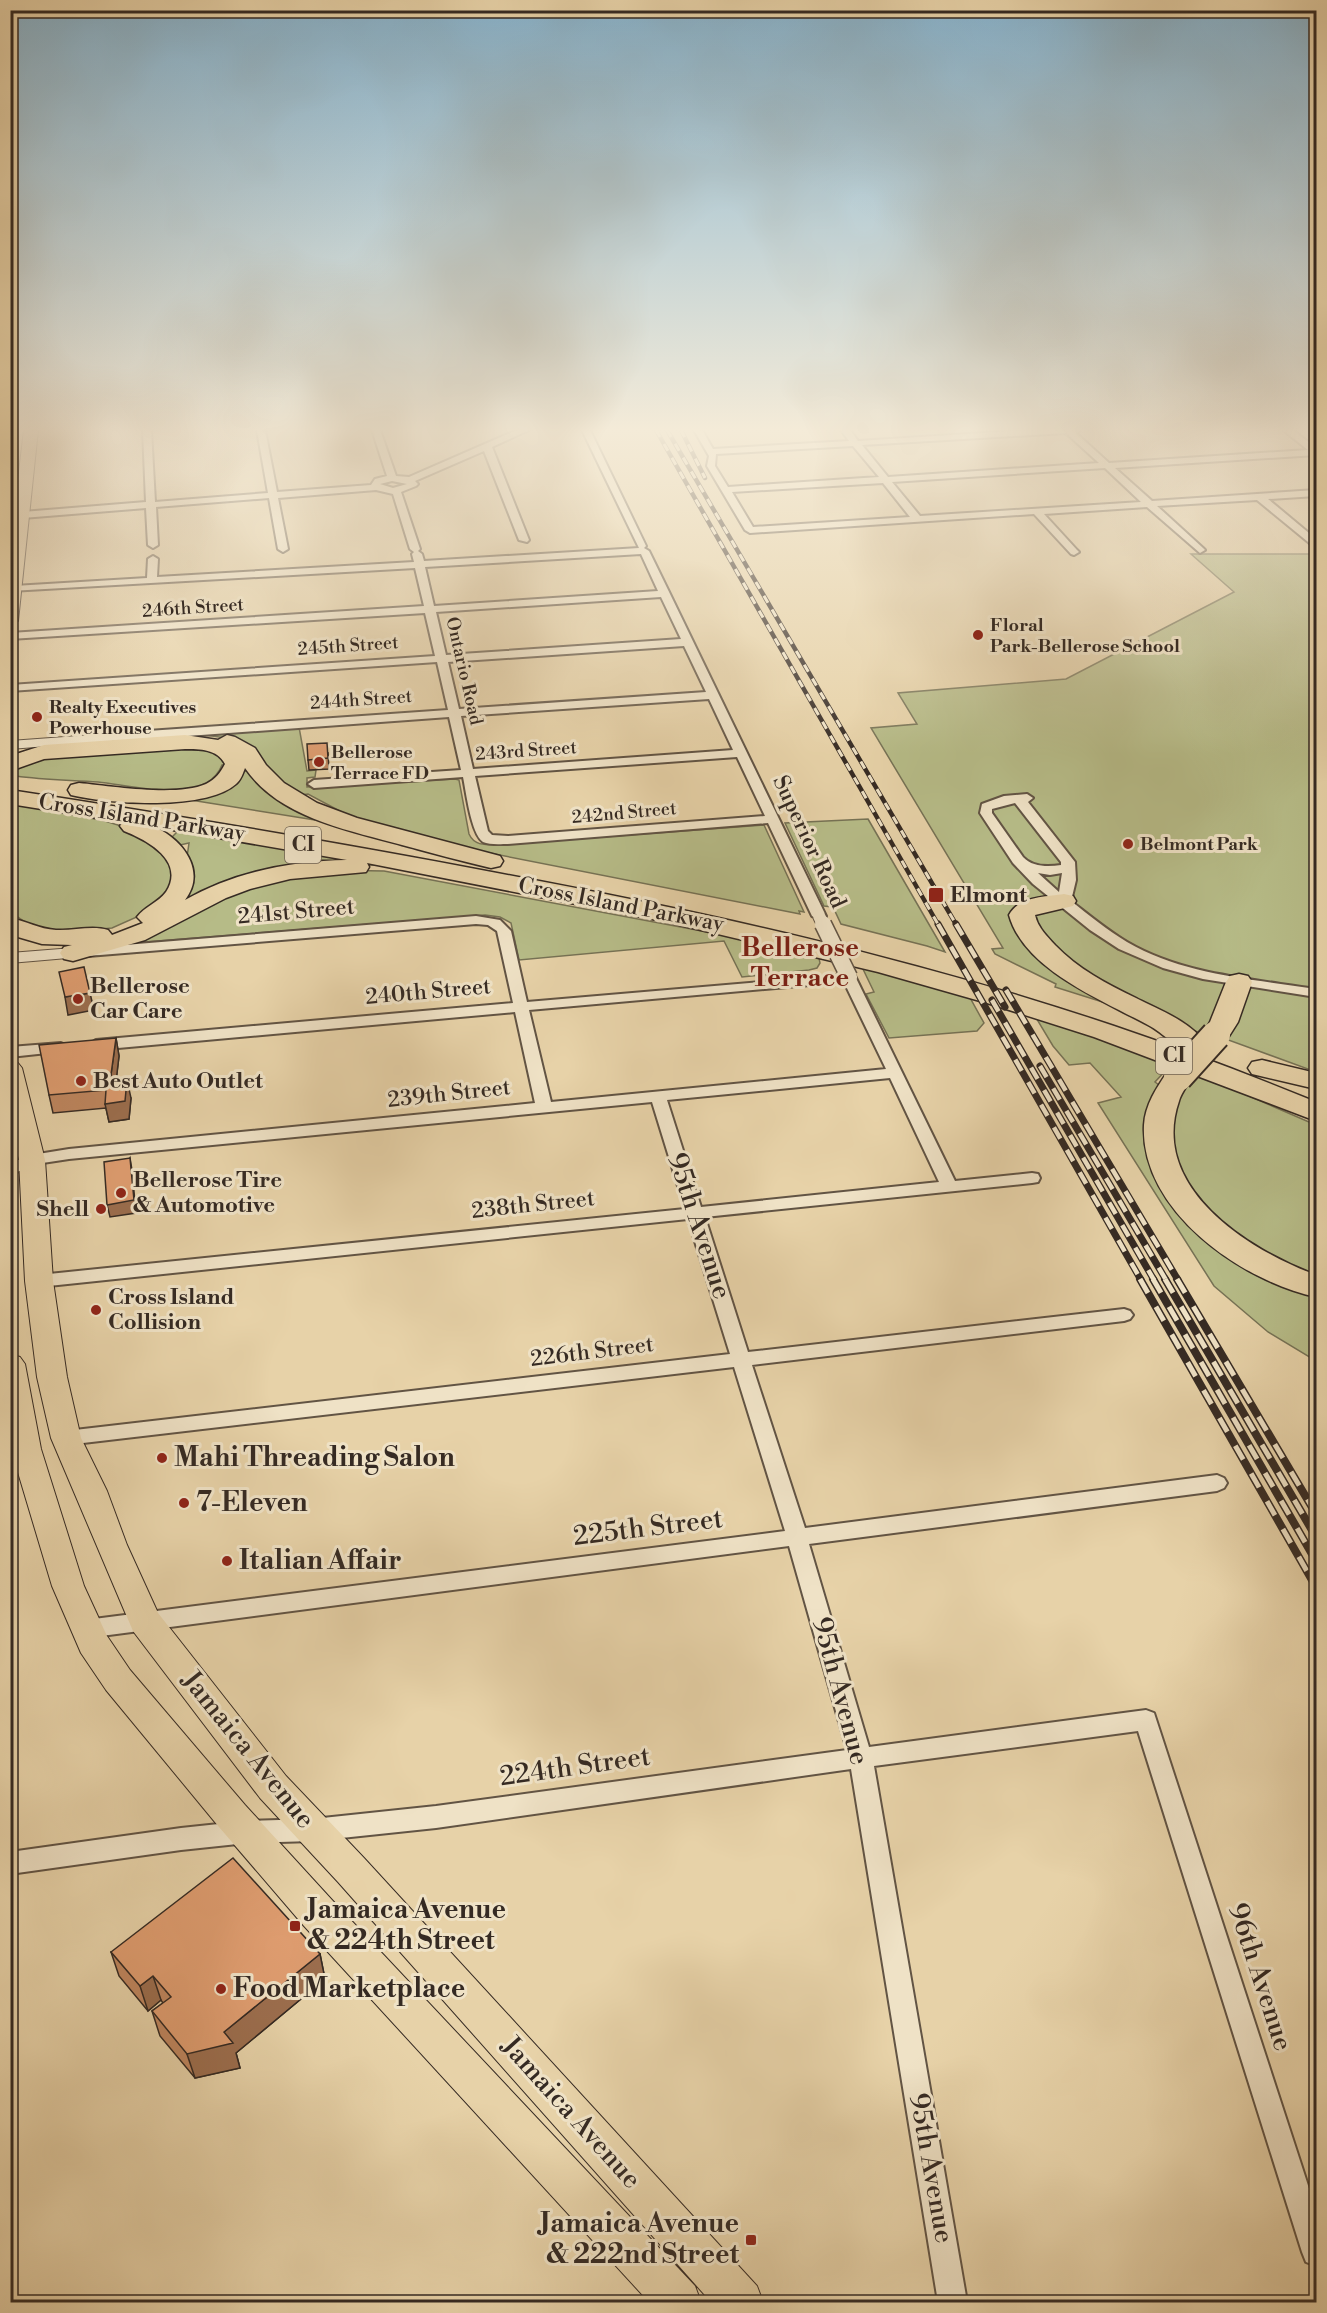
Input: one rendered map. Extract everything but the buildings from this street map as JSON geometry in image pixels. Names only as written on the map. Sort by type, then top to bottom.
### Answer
[{"type":"highway","points":[[120,737],[190,736],[229,743],[247,753],[257,769],[276,788],[321,813],[355,825],[513,867]]},
{"type":"highway","points":[[10,764],[44,752],[185,742],[201,743],[224,749],[232,756],[236,764],[234,772],[220,784],[188,795],[55,796]]},
{"type":"highway","name":"Cross Island Parkway","points":[[10,783],[55,796],[543,889],[771,936],[934,978],[1122,1038],[1218,1072],[1317,1112]]},
{"type":"highway","points":[[10,925],[32,934],[55,938],[106,934],[154,915],[169,903],[178,890],[182,867],[177,854],[166,842],[143,829],[55,796]]},
{"type":"highway","name":"Cross Island Parkway","points":[[10,797],[55,796],[344,835],[717,907],[874,943],[1204,1039],[1262,1068],[1317,1089]]},
{"type":"highway","points":[[73,953],[112,944],[144,932],[226,889],[258,879],[307,870],[342,867],[376,868],[445,879],[543,889]]},
{"type":"highway","points":[[1064,901],[1035,906],[1024,911],[1022,915],[1025,925],[1040,945],[1079,980],[1108,997],[1204,1039]]},
{"type":"highway","points":[[1239,982],[1224,1022],[1204,1039],[1165,1095],[1158,1133],[1163,1161],[1179,1192],[1204,1222],[1234,1247],[1273,1269],[1317,1286]]},
{"type":"highway","points":[[1262,1068],[1317,1081]]},
{"type":"main road","points":[[10,621],[15,538]]},
{"type":"main road","name":"Jamaica Avenue","points":[[10,1068],[21,1165],[51,1377],[66,1438],[91,1491],[111,1545],[145,1621],[273,1787],[741,2302]]},
{"type":"main road","name":"Jamaica Avenue","points":[[10,1364],[26,1449],[68,1586],[93,1643],[118,1680],[326,1921],[679,2302]]},
{"type":"street","points":[[152,538],[153,545]]},
{"type":"street","points":[[281,538],[287,572]]},
{"type":"street","name":"Ontario Road","points":[[411,538],[482,832]]},
{"type":"street","name":"Superior Road","points":[[638,538],[949,1185]]},
{"type":"street","points":[[1061,538],[1074,552]]},
{"type":"street","points":[[1187,538],[1200,550]]},
{"type":"street","points":[[12,589],[287,572],[417,556],[643,548]]},
{"type":"street","points":[[152,580],[153,559]]},
{"type":"street","name":"246th Street","points":[[10,636],[665,594]]},
{"type":"street","name":"245th Street","points":[[10,688],[688,642]]},
{"type":"street","name":"244th Street","points":[[10,745],[714,694]]},
{"type":"street","name":"243rd Street","points":[[314,784],[741,753]]},
{"type":"street","points":[[1064,901],[1069,867],[1065,857],[1023,798],[993,802],[986,810],[1023,866],[1050,893],[1064,901],[1102,932],[1139,953],[1184,970],[1239,982],[1317,993]]},
{"type":"street","name":"242nd Street","points":[[482,832],[488,839],[508,840],[773,819]]},
{"type":"street","points":[[1023,866],[1050,871],[1069,867]]},
{"type":"street","name":"241st Street","points":[[10,958],[476,920],[493,921],[504,931],[521,1006]]},
{"type":"street","name":"240th Street","points":[[10,1052],[849,977]]},
{"type":"street","points":[[521,1006],[544,1107]]},
{"type":"street","name":"239th Street","points":[[21,1165],[69,1154],[895,1073]]},
{"type":"street","name":"95th Avenue","points":[[658,1096],[797,1537],[861,1758],[953,2302]]},
{"type":"street","name":"238th Street","points":[[39,1281],[694,1211],[1032,1178]]},
{"type":"street","name":"226th Street","points":[[66,1438],[1124,1315]]},
{"type":"street","name":"225th Street","points":[[86,1629],[1217,1483]]},
{"type":"street","name":"224th Street","points":[[10,1863],[247,1832],[313,1830],[436,1817],[899,1751],[1146,1720]]},
{"type":"street","name":"96th Avenue","points":[[1146,1720],[1317,2252]]},
{"type":"green space","name":"Belmont Park","points":[[1191,554],[1316,554],[1316,1072],[1204,1031],[1201,1033],[1055,987],[1056,984],[995,954],[992,949],[1003,948],[871,728],[917,724],[898,693],[1066,679],[1234,592]]},
{"type":"green space","points":[[299,727],[307,771],[316,770],[315,777],[307,778],[307,787],[459,780],[469,834],[474,840],[483,844],[495,845],[764,825],[804,912],[799,911],[800,914],[469,849],[351,817],[308,794],[300,795],[287,788],[233,739],[205,735]]},
{"type":"green space","points":[[185,745],[219,752],[230,764],[222,765],[213,778],[200,786],[184,790],[147,789],[98,782],[16,776],[16,771],[30,760]]},
{"type":"green space","points":[[244,771],[251,771],[271,790],[315,820],[178,798],[238,779]]},
{"type":"green space","points":[[13,803],[105,821],[150,835],[172,854],[175,881],[157,908],[112,928],[62,933],[38,931],[15,915],[11,904]]},
{"type":"green space","points":[[868,819],[945,952],[841,924],[833,907],[824,906],[785,823]]},
{"type":"green space","points":[[177,832],[207,834],[382,865],[311,865],[158,919],[187,857],[189,843],[180,845],[170,839]]},
{"type":"green space","points":[[327,870],[384,871],[818,953],[820,963],[817,968],[809,970],[742,977],[724,941],[519,960],[511,923],[500,917],[485,915],[132,943],[211,902],[262,881]]},
{"type":"green space","points":[[861,965],[969,996],[984,1023],[977,1031],[889,1038],[866,994],[874,992]]},
{"type":"green space","points":[[1035,1016],[1196,1073],[1316,1125],[1316,1277],[1285,1265],[1244,1244],[1197,1200],[1174,1160],[1168,1123],[1178,1091],[1191,1077],[1168,1068],[1155,1082],[1159,1085],[1145,1119],[1150,1154],[1162,1183],[1181,1208],[1204,1232],[1231,1252],[1259,1268],[1288,1282],[1316,1291],[1316,1361],[1268,1332],[1214,1286],[1098,1103],[1121,1097],[1090,1063],[1069,1065],[1053,1046]]},
{"type":"railway","points":[[718,538],[939,926]]},
{"type":"railway","points":[[730,538],[957,926]]},
{"type":"railway","points":[[938,924],[1141,1280]]},
{"type":"railway","points":[[956,924],[1005,1007]]},
{"type":"railway","points":[[1006,990],[1178,1280]]},
{"type":"railway","points":[[992,1000],[1154,1280]]},
{"type":"railway","points":[[1040,1066],[1166,1280]]},
{"type":"railway","points":[[1140,1279],[1316,1587]]},
{"type":"railway","points":[[1153,1279],[1316,1561]]},
{"type":"railway","points":[[1165,1279],[1316,1537]]},
{"type":"railway","points":[[1177,1279],[1316,1514]]},
{"type":"place","name":"Floral Park-Bellerose School","points":[[978,635]]},
{"type":"place","name":"Realty Executives Powerhouse","points":[[37,717]]},
{"type":"place","name":"Bellerose Terrace FD","points":[[319,762]]},
{"type":"place","name":"Belmont Park","points":[[1128,844]]},
{"type":"place","name":"Elmont","points":[[936,895]]},
{"type":"place","name":"Bellerose Car Care","points":[[78,999]]},
{"type":"place","name":"Best Auto Outlet","points":[[81,1081]]},
{"type":"place","name":"Bellerose Tire & Automotive","points":[[121,1193]]},
{"type":"place","name":"Shell","points":[[101,1209]]},
{"type":"place","name":"Cross Island Collision","points":[[96,1310]]},
{"type":"place","name":"Mahi Threading Salon","points":[[162,1458]]},
{"type":"place","name":"7-Eleven","points":[[184,1503]]},
{"type":"place","name":"Italian Affair","points":[[227,1561]]},
{"type":"place","name":"Jamaica Avenue & 224th Street","points":[[295,1926]]},
{"type":"place","name":"Food Marketplace","points":[[221,1989]]},
{"type":"place","name":"Jamaica Avenue & 222nd Street","points":[[751,2240]]},
{"type":"district","name":"Bellerose Terrace","points":[[800,963]]}]
